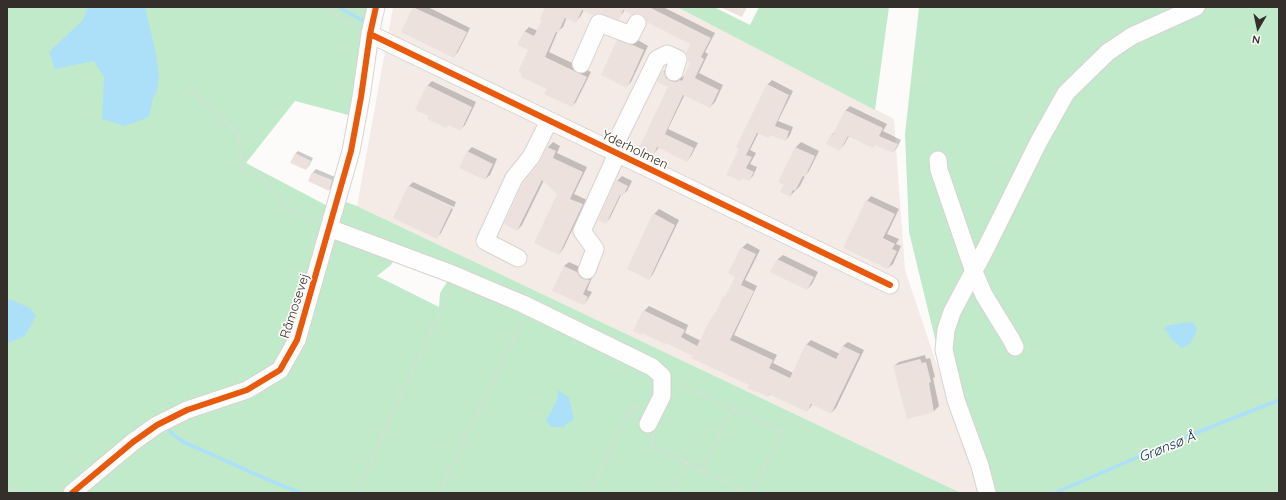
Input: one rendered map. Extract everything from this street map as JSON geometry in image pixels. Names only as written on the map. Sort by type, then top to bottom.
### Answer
[{"type":"street","name":"Råmosevej","points":[[72,493],[133,442],[157,425],[187,410],[247,390],[280,370],[297,340],[351,151],[361,97],[370,34],[376,7]]},
{"type":"street","points":[[987,493],[980,466],[956,400],[944,350],[946,330],[950,318],[1038,143],[1066,92],[1108,52],[1132,36],[1196,7]]},
{"type":"street","points":[[581,64],[599,23],[631,35],[637,23]]},
{"type":"street","name":"Yderholmen","points":[[370,34],[890,285]]},
{"type":"street","points":[[587,270],[595,249],[582,231],[614,153],[657,59],[667,54],[678,59],[674,72]]},
{"type":"street","points":[[518,258],[485,241],[514,178],[531,157],[549,121]]},
{"type":"street","points":[[938,160],[938,170],[974,272],[984,295],[1015,347]]},
{"type":"street","points":[[329,228],[456,276],[529,307],[652,367],[662,376],[662,396],[651,419]]},
{"type":"path","points":[[322,7],[370,34]]},
{"type":"path","points":[[189,87],[238,134],[243,171],[262,178],[292,212],[329,228]]},
{"type":"path","points":[[358,488],[456,276]]},
{"type":"path","points":[[439,493],[529,307]]},
{"type":"path","points":[[662,389],[676,381],[783,432],[752,493]]},
{"type":"path","points":[[590,493],[632,405],[651,419],[655,426],[652,446],[748,493]]},
{"type":"path","points":[[702,470],[732,408]]},
{"type":"path","points":[[672,493],[686,462]]},
{"type":"path","points":[[7,486],[24,493]]},
{"type":"shaded area","points":[[393,7],[677,7],[894,119],[905,270],[980,493],[961,493],[357,206]]},
{"type":"green space","points":[[7,7],[370,7],[352,116],[295,101],[246,163],[341,213],[343,201],[357,206],[961,493],[7,493]],"holes":[[[339,227],[452,274],[440,293],[439,307],[377,276],[391,265],[394,260],[332,239]]]},
{"type":"green space","points":[[677,7],[714,7],[750,25],[759,7],[889,7],[875,110]]},
{"type":"green space","points":[[919,7],[1279,7],[1279,493],[980,493],[966,453],[976,452],[944,376],[909,232],[905,134]]},
{"type":"water","points":[[88,7],[145,7],[156,54],[159,75],[157,91],[153,98],[149,117],[125,126],[102,119],[104,77],[94,61],[55,69],[49,52],[83,20]]},
{"type":"water","points":[[7,298],[30,308],[36,316],[25,336],[8,343]]},
{"type":"water","points":[[1191,322],[1195,324],[1197,331],[1189,345],[1182,348],[1170,338],[1168,332],[1163,329],[1170,325]]},
{"type":"water","points":[[558,390],[569,398],[574,419],[563,427],[551,427],[546,421],[557,400]]},
{"type":"building","points":[[413,7],[467,32],[454,58],[401,32]]},
{"type":"building","points":[[545,7],[649,7],[711,38],[701,57],[704,59],[695,78],[719,90],[710,108],[683,95],[665,134],[694,148],[687,162],[657,147],[654,155],[639,148],[668,87],[657,82],[662,71],[664,72],[666,78],[671,81],[682,81],[690,63],[688,62],[686,53],[690,44],[647,22],[646,18],[642,14],[637,13],[632,15],[623,10],[619,20],[597,13],[593,15],[582,10],[576,23],[565,18],[558,33],[556,32],[545,57],[587,77],[572,107],[544,94],[547,89],[521,77],[522,74],[518,72],[528,50],[517,45],[524,31],[534,36],[542,20],[540,19]]},
{"type":"building","points":[[720,7],[747,7],[742,17]]},
{"type":"building","points":[[617,40],[644,50],[627,88],[601,75]]},
{"type":"building","points":[[767,84],[789,95],[775,126],[789,131],[786,141],[772,136],[769,138],[757,133],[746,155],[752,157],[746,168],[754,172],[749,181],[742,178],[740,181],[726,175],[739,149],[736,147]]},
{"type":"building","points":[[427,85],[472,107],[461,131],[448,125],[446,128],[427,119],[429,116],[415,110]]},
{"type":"building","points":[[845,110],[883,128],[879,136],[898,144],[893,153],[875,145],[873,148],[848,136],[840,151],[826,144],[831,134],[833,135]]},
{"type":"building","points":[[547,147],[556,151],[553,158],[583,172],[570,199],[583,204],[559,255],[534,243],[557,194],[542,180],[517,231],[504,224],[523,183],[539,163]]},
{"type":"building","points":[[795,147],[815,156],[805,177],[803,176],[790,197],[780,192],[784,185],[778,182]]},
{"type":"building","points":[[467,151],[493,164],[485,180],[459,168]]},
{"type":"building","points":[[295,153],[311,161],[306,170],[290,163]]},
{"type":"building","points":[[312,172],[332,180],[329,191],[308,181]]},
{"type":"building","points":[[616,180],[628,186],[623,196],[620,195],[606,224],[598,220]]},
{"type":"building","points":[[408,186],[452,207],[437,239],[393,218]]},
{"type":"building","points":[[866,200],[895,214],[883,238],[895,244],[892,249],[897,251],[888,269],[843,248]]},
{"type":"building","points":[[653,213],[675,225],[649,280],[627,269]]},
{"type":"building","points":[[741,247],[756,254],[741,285],[754,291],[730,340],[773,360],[769,368],[790,378],[806,344],[836,359],[843,346],[860,354],[831,414],[811,404],[807,412],[769,394],[768,397],[756,391],[755,392],[747,388],[749,385],[691,358],[693,356],[642,333],[641,335],[633,331],[643,310],[685,330],[681,337],[697,346],[708,324],[715,312],[716,313],[723,296],[725,297],[735,277],[728,273]]},
{"type":"building","points":[[777,259],[814,277],[807,290],[770,272]]},
{"type":"building","points":[[564,266],[577,272],[583,279],[590,280],[583,294],[588,297],[584,305],[552,291]]},
{"type":"building","points":[[920,359],[922,363],[926,362],[931,382],[929,383],[934,412],[907,419],[893,366]]},
{"type":"waterway","points":[[339,7],[363,21]]},
{"type":"waterway","name":"Grønsø Å","points":[[1055,493],[1163,446],[1279,400]]},
{"type":"waterway","points":[[168,429],[177,437],[189,444],[268,480],[301,493]]},
{"type":"cycle path","points":[[72,493],[133,442],[157,425],[187,410],[247,390],[280,370],[297,340],[351,151],[361,97],[370,34],[376,7]]},
{"type":"cycle path","points":[[370,34],[890,285]]}]
